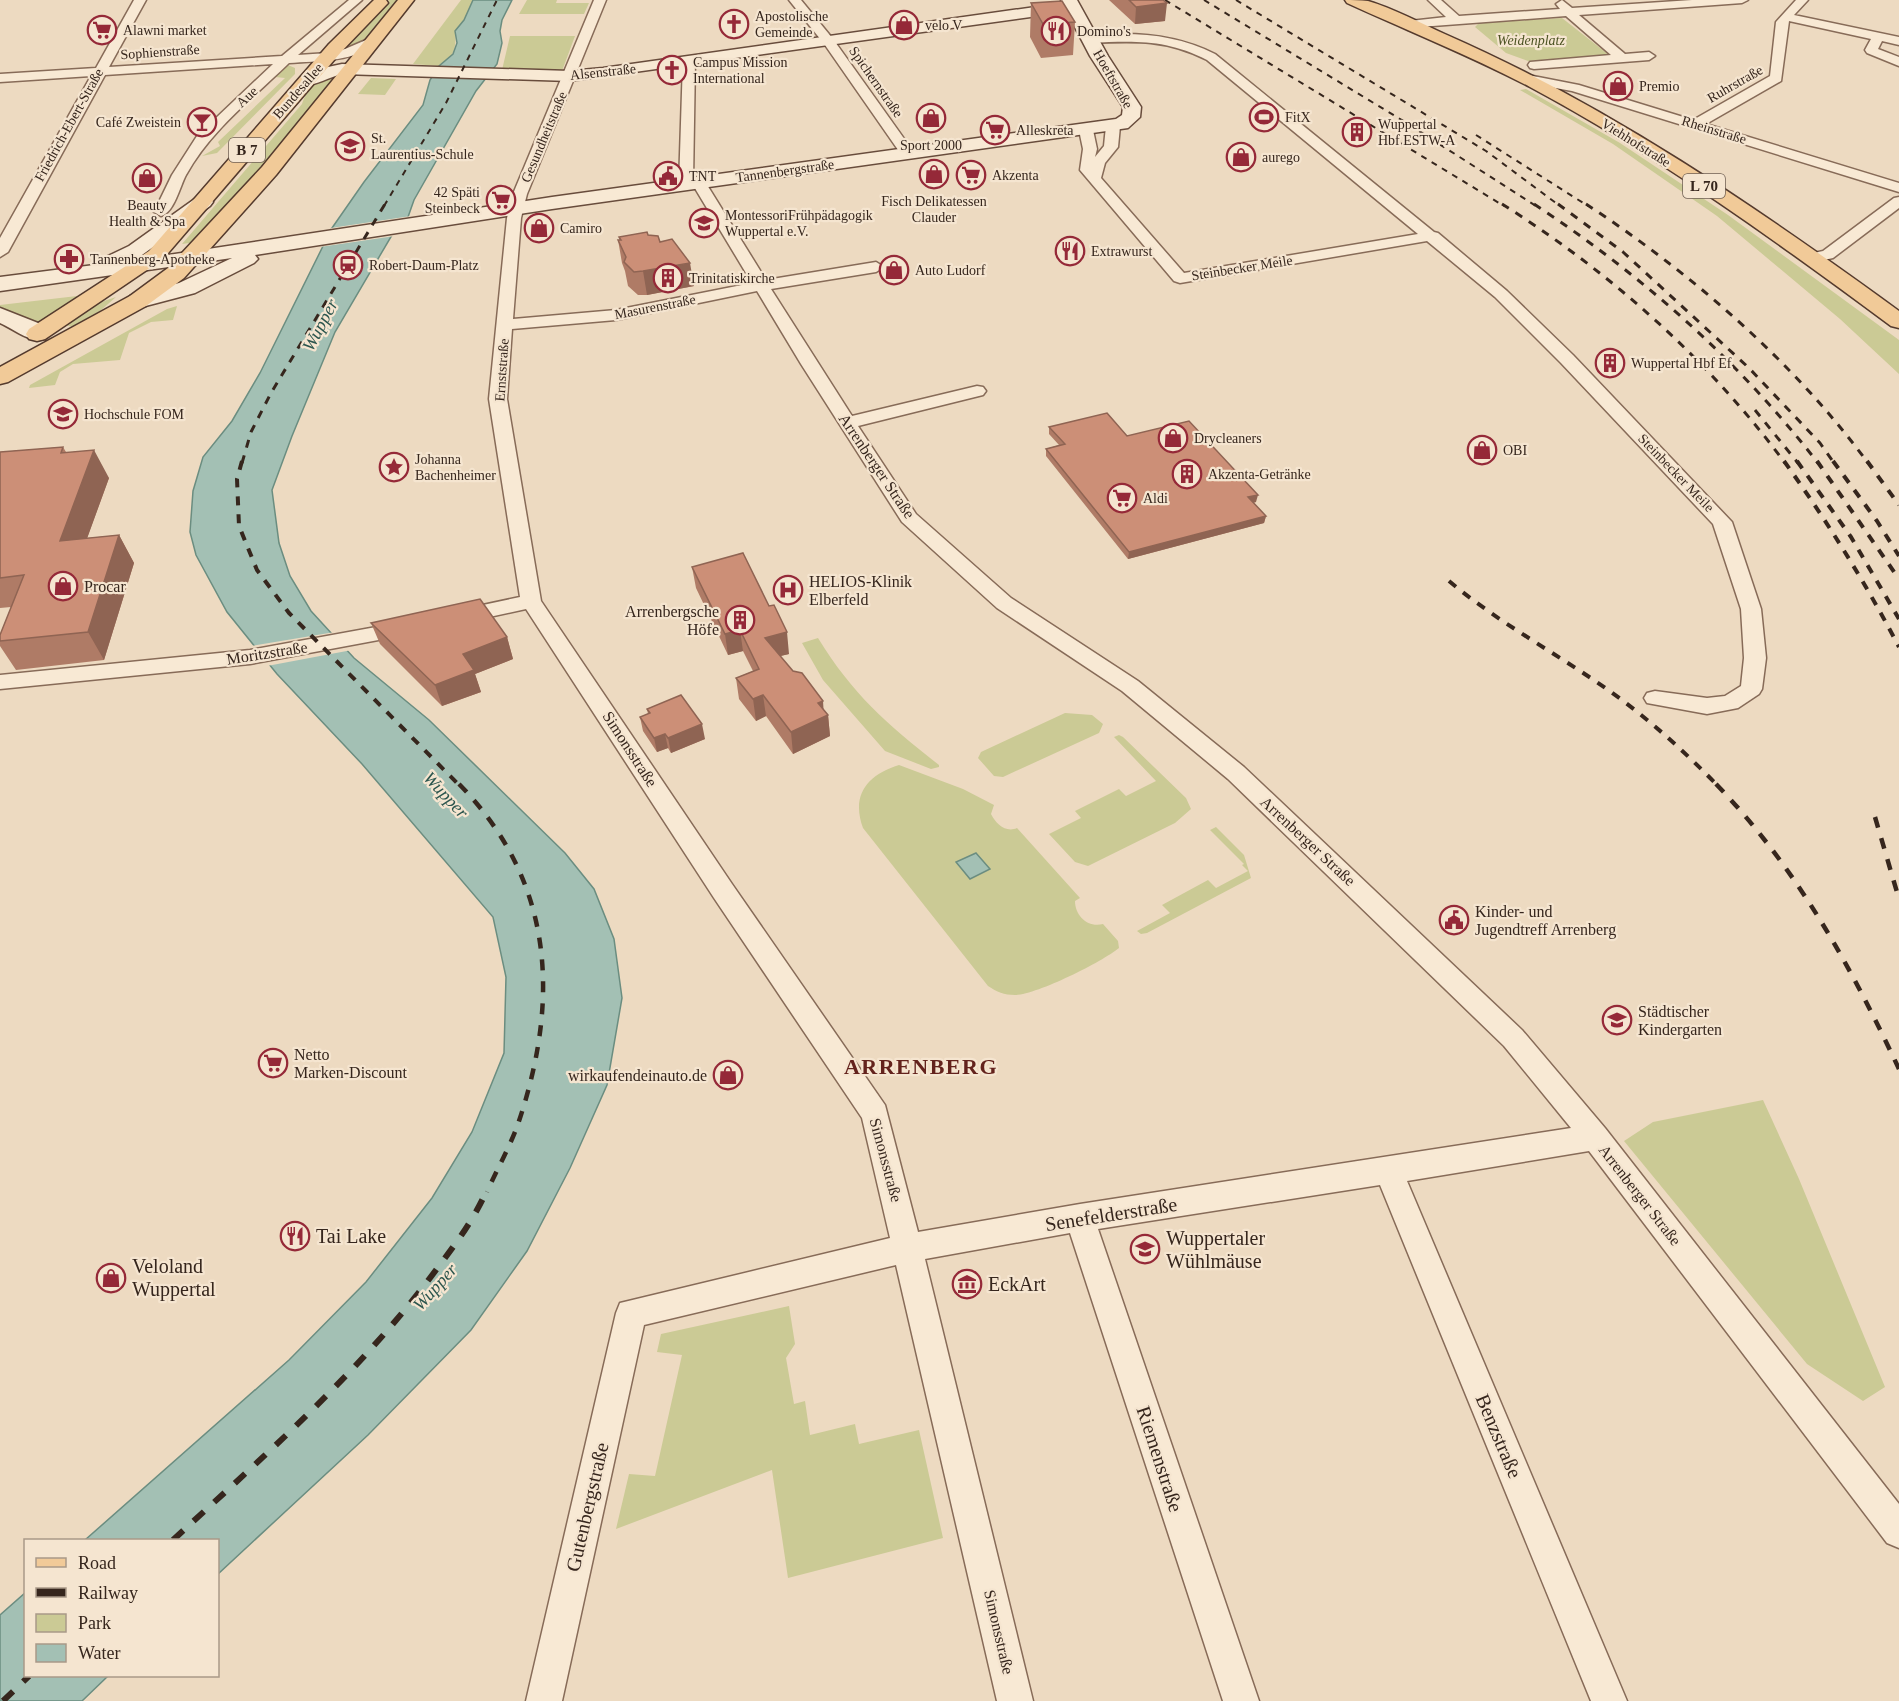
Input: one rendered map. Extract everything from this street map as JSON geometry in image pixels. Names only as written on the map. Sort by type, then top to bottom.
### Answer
[{"type":"main road","name":"Bundesallee","points":[[141,258],[163,249],[328,57],[383,0]]},
{"type":"main road","name":"Bundesallee","points":[[192,257],[288,148],[405,0]]},
{"type":"main road","name":"Viehhofstraße","points":[[1353,0],[1444,40],[1531,72],[1810,258],[1899,321]]},
{"type":"main road","name":"Alsenstraße","points":[[309,79],[327,72],[351,68],[570,76],[829,42],[1070,4]]},
{"type":"main road","name":"Hoeftstraße","points":[[1070,4],[1133,110],[1126,121],[1113,126],[1086,130]]},
{"type":"main road","name":"Alsenstraße","points":[[371,43],[390,62],[427,70]]},
{"type":"main road","name":"Tannenbergstraße","points":[[316,239],[515,208],[1086,130]]},
{"type":"main road","points":[[226,220],[250,238],[279,243]]},
{"type":"main road","points":[[2,285],[90,272],[141,258],[192,257],[316,239]]},
{"type":"main road","points":[[2,285],[33,294],[176,273],[248,259],[316,239]]},
{"type":"main road","name":"B 7","points":[[138,301],[176,273],[192,257]]},
{"type":"main road","name":"B 7","points":[[0,377],[120,281],[141,258]]},
{"type":"main road","name":"B 7","points":[[0,357],[41,343],[138,301],[187,288],[248,259]]},
{"type":"main road","points":[[0,315],[30,328],[41,343],[51,342],[117,303],[125,292],[125,287],[120,281],[107,275],[90,272]]},
{"type":"main road","points":[[33,294],[56,284],[57,279],[49,277]]},
{"type":"street","name":"Friedrich-Ebert-Straße","points":[[0,252],[140,0]]},
{"type":"street","name":"Aue","points":[[161,212],[168,195],[202,139],[285,60],[356,0]]},
{"type":"street","name":"Gesundheitstraße","points":[[515,208],[600,0]]},
{"type":"street","name":"Spichernstraße","points":[[795,0],[829,42],[908,154]]},
{"type":"street","points":[[1434,0],[1455,20]]},
{"type":"street","points":[[1559,0],[1569,12],[1621,57]]},
{"type":"street","points":[[1410,25],[1743,0]]},
{"type":"street","points":[[1785,17],[1802,0]]},
{"type":"street","points":[[1785,17],[1899,40]]},
{"type":"street","name":"Ruhrstraße","points":[[1697,124],[1776,78],[1782,22],[1785,17]]},
{"type":"street","points":[[1444,40],[1445,30],[1455,20]]},
{"type":"street","points":[[1879,36],[1871,50],[1899,62]]},
{"type":"street","name":"Steinbecker Meile","points":[[1090,39],[1166,38],[1194,47],[1211,57],[1433,236],[1501,294],[1722,522],[1751,609],[1755,658],[1751,688],[1730,703],[1707,706],[1655,698]]},
{"type":"street","name":"Sophienstraße","points":[[0,78],[328,57],[350,52],[371,43]]},
{"type":"street","points":[[1531,72],[1621,57],[1650,56]]},
{"type":"street","points":[[285,60],[299,65],[309,79]]},
{"type":"street","points":[[689,61],[693,184]]},
{"type":"street","name":"Rheinstraße","points":[[1531,72],[1574,88],[1899,188]]},
{"type":"street","points":[[1094,179],[1098,162],[1111,147],[1113,126]]},
{"type":"street","points":[[1086,130],[1090,149],[1086,165],[1094,179]]},
{"type":"street","name":"Steinbecker Meile","points":[[1094,179],[1180,278],[1433,236]]},
{"type":"street","name":"Arrenberger Straße","points":[[693,184],[909,518],[1004,603],[1116,676],[1236,773],[1446,970],[1513,1038],[1595,1137],[1899,1531]]},
{"type":"street","points":[[1810,258],[1828,255],[1899,201]]},
{"type":"street","name":"Ernststraße","points":[[515,208],[498,399],[531,601]]},
{"type":"street","name":"Masurenstraße","points":[[504,325],[616,315],[760,286],[876,267]]},
{"type":"street","points":[[848,423],[977,391]]},
{"type":"street","name":"Moritzstraße","points":[[0,682],[250,657],[374,635],[531,601]]},
{"type":"street","name":"Simonsstraße","points":[[531,601],[723,891],[875,1114],[1015,1701]]},
{"type":"street","name":"Senefelderstraße","points":[[631,1313],[908,1248],[1080,1218],[1595,1137]]},
{"type":"street","name":"Benzstraße","points":[[1389,1171],[1610,1701]]},
{"type":"street","name":"Riemenstraße","points":[[1080,1218],[1240,1701]]},
{"type":"street","name":"Gutenbergstraße","points":[[544,1701],[631,1313]]},
{"type":"green space","points":[[389,0],[400,0],[364,41],[339,53]]},
{"type":"green space","points":[[461,0],[473,0],[464,20],[455,31],[455,47],[448,60],[439,66],[413,64]]},
{"type":"green space","points":[[527,0],[589,3],[584,14],[519,14]]},
{"type":"green space","name":"Weidenplatz","points":[[1562,18],[1609,55],[1528,61],[1506,53],[1475,27],[1479,23]]},
{"type":"green space","points":[[510,36],[575,36],[562,71],[502,70]]},
{"type":"green space","points":[[288,65],[295,68],[295,74],[217,153],[202,156],[220,146],[218,142],[285,78],[275,77]]},
{"type":"green space","points":[[334,74],[340,74],[283,145],[197,242],[182,244],[302,104],[311,89],[318,82]]},
{"type":"green space","points":[[371,78],[396,79],[385,95],[358,94]]},
{"type":"green space","points":[[1526,89],[1620,143],[1728,215],[1899,340],[1899,374],[1840,319],[1717,216],[1613,144],[1520,90]]},
{"type":"green space","points":[[80,297],[36,323],[0,311],[0,305]]},
{"type":"green space","points":[[116,297],[100,311],[72,327],[63,324],[98,303]]},
{"type":"green space","points":[[177,306],[173,320],[151,322],[129,333],[120,360],[73,364],[60,372],[55,385],[29,388],[30,385],[167,309]]},
{"type":"green space","points":[[818,638],[844,676],[872,708],[939,767],[931,769],[885,751],[823,680],[802,643]]},
{"type":"green space","points":[[1065,713],[1092,715],[1103,724],[1099,733],[1003,777],[994,776],[978,758],[981,752]]},
{"type":"green space","points":[[1119,735],[1186,798],[1191,809],[1175,823],[1088,866],[1075,862],[1049,834],[1081,818],[1075,811],[1119,789],[1126,796],[1156,781],[1114,737]]},
{"type":"green space","points":[[899,765],[963,789],[994,805],[991,814],[996,821],[1005,828],[1017,828],[1080,898],[1075,901],[1077,911],[1083,920],[1097,925],[1103,924],[1118,941],[1119,948],[1068,977],[1025,994],[1007,994],[988,986],[863,828],[859,806],[864,788],[878,774]]},
{"type":"green space","points":[[1216,827],[1244,855],[1251,878],[1147,933],[1141,934],[1137,931],[1170,913],[1162,905],[1208,880],[1216,888],[1248,871],[1242,865],[1244,864],[1210,830]]},
{"type":"green space","points":[[1763,1100],[1799,1179],[1885,1387],[1863,1401],[1807,1364],[1624,1141],[1653,1122]]},
{"type":"green space","points":[[789,1306],[795,1344],[786,1358],[794,1404],[805,1401],[810,1435],[855,1424],[859,1444],[919,1430],[943,1538],[788,1578],[772,1470],[616,1529],[629,1474],[655,1476],[682,1355],[657,1352],[661,1334]]},
{"type":"water","name":"Wupper","points":[[473,0],[512,0],[502,20],[500,31],[502,43],[497,64],[476,91],[414,200],[408,217],[392,235],[335,332],[272,490],[279,543],[290,576],[311,611],[354,658],[429,720],[565,853],[594,889],[614,939],[622,998],[607,1085],[570,1168],[527,1251],[471,1330],[368,1435],[219,1573],[219,1539],[86,1539],[289,1360],[366,1282],[432,1198],[472,1132],[504,1053],[506,977],[493,917],[362,764],[277,674],[227,612],[196,555],[190,532],[193,491],[203,457],[232,421],[260,373],[332,228],[423,105],[430,80],[439,66],[453,54],[457,43],[455,31],[464,20]]},
{"type":"water","points":[[976,853],[990,869],[970,879],[956,862]]},
{"type":"water","points":[[24,1594],[24,1677],[107,1677],[82,1701],[0,1701],[0,1615]]},
{"type":"pier","points":[[411,216],[395,236],[320,247],[331,228]]},
{"type":"pier","points":[[335,632],[352,650],[267,666],[251,646]]},
{"type":"building","points":[[1129,0],[1163,0],[1167,3],[1136,7]]},
{"type":"building","points":[[1062,1],[1075,22],[1043,24],[1031,3]]},
{"type":"building","points":[[647,232],[648,235],[658,236],[660,242],[672,239],[690,263],[634,272],[624,262],[626,257],[618,240],[621,240],[619,237]]},
{"type":"building","points":[[1107,413],[1127,436],[1189,421],[1258,495],[1248,497],[1266,516],[1129,552],[1046,449],[1065,444],[1049,427]]},
{"type":"building","name":"Procar","points":[[63,447],[61,453],[94,450],[60,541],[119,535],[88,632],[0,641],[0,635],[24,575],[0,578],[0,452]]},
{"type":"building","points":[[743,553],[769,606],[774,605],[787,632],[765,638],[793,671],[802,673],[823,701],[818,703],[828,715],[791,732],[763,695],[753,699],[736,678],[759,669],[740,630],[725,634],[692,567]]},
{"type":"building","points":[[480,599],[507,637],[463,654],[474,670],[435,685],[371,623]]},
{"type":"building","points":[[681,695],[702,724],[668,738],[665,734],[654,738],[640,717],[650,713],[647,709]]},
{"type":"railway","points":[[384,206],[446,103],[497,0]]},
{"type":"railway","points":[[1165,0],[1504,206]]},
{"type":"railway","points":[[1204,0],[1405,122],[1536,206]]},
{"type":"railway","points":[[1236,0],[1486,151],[1560,206]]},
{"type":"railway","points":[[1476,135],[1588,206]]},
{"type":"railway","points":[[242,463],[251,432],[271,393],[385,204]]},
{"type":"railway","points":[[1502,204],[1581,259],[1655,320],[1724,389],[1785,463]]},
{"type":"railway","points":[[1534,204],[1613,260],[1687,322],[1755,389],[1818,463]]},
{"type":"railway","points":[[1558,204],[1623,252],[1749,368],[1820,443],[1834,463]]},
{"type":"railway","points":[[1586,204],[1702,289],[1774,354],[1839,425],[1868,463]]},
{"type":"railway","points":[[1755,410],[1798,463]]},
{"type":"railway","points":[[242,461],[237,479],[239,526],[257,570],[289,613],[460,786]]},
{"type":"railway","points":[[1784,461],[1845,552],[1899,647]]},
{"type":"railway","points":[[1797,461],[1851,537],[1899,619]]},
{"type":"railway","points":[[1817,461],[1899,579]]},
{"type":"railway","points":[[1833,461],[1877,521],[1899,556]]},
{"type":"railway","points":[[1867,461],[1899,505]]},
{"type":"railway","points":[[1449,581],[1488,611],[1591,678],[1640,714],[1716,784]]},
{"type":"railway","points":[[459,784],[491,821],[514,860],[531,901],[540,943],[543,986],[540,1030],[532,1075],[516,1130],[487,1192]]},
{"type":"railway","points":[[1716,784],[1772,849],[1820,919],[1861,992],[1899,1069]]},
{"type":"railway","points":[[1875,817],[1899,899]]},
{"type":"railway","points":[[174,1539],[309,1413],[374,1346],[448,1254],[469,1224],[487,1190]]},
{"type":"railway","points":[[3,1701],[28,1677]]},
{"type":"place","name":"Apostolische Gemeinde","points":[[734,24]]},
{"type":"place","name":"velo V","points":[[904,25]]},
{"type":"place","name":"Alawni market","points":[[102,30]]},
{"type":"place","name":"Domino's","points":[[1056,31]]},
{"type":"place","name":"Campus Mission International","points":[[672,70]]},
{"type":"place","name":"Premio","points":[[1618,86]]},
{"type":"place","name":"FitX","points":[[1264,117]]},
{"type":"place","name":"Sport 2000","points":[[931,118]]},
{"type":"place","name":"Café Zweistein","points":[[202,122]]},
{"type":"place","name":"Alleskreta","points":[[995,130]]},
{"type":"place","name":"Wuppertal Hbf ESTW-A","points":[[1357,132]]},
{"type":"place","name":"St. Laurentius-Schule","points":[[350,146]]},
{"type":"place","name":"aurego","points":[[1241,157]]},
{"type":"place","name":"Fisch Delikatessen Clauder","points":[[934,174]]},
{"type":"place","name":"Akzenta","points":[[971,175]]},
{"type":"place","name":"TNT","points":[[668,176]]},
{"type":"place","name":"Beauty Health & Spa","points":[[147,178]]},
{"type":"place","name":"42 Späti Steinbeck","points":[[501,200]]},
{"type":"place","name":"MontessoriFrühpädagogik Wuppertal e.V.","points":[[704,223]]},
{"type":"place","name":"Camiro","points":[[539,228]]},
{"type":"place","name":"Extrawurst","points":[[1070,251]]},
{"type":"place","name":"Tannenberg-Apotheke","points":[[69,259]]},
{"type":"place","name":"Robert-Daum-Platz","points":[[348,265]]},
{"type":"place","name":"Auto Ludorf","points":[[894,270]]},
{"type":"place","name":"Trinitatiskirche","points":[[668,278]]},
{"type":"place","name":"Wuppertal Hbf Ef","points":[[1610,363]]},
{"type":"place","name":"Hochschule FOM","points":[[63,414]]},
{"type":"place","name":"Drycleaners","points":[[1173,438]]},
{"type":"place","name":"OBI","points":[[1482,450]]},
{"type":"place","name":"Johanna Bachenheimer","points":[[394,467]]},
{"type":"place","name":"Akzenta-Getränke","points":[[1187,474]]},
{"type":"place","name":"Aldi","points":[[1122,498]]},
{"type":"place","name":"Procar","points":[[63,586]]},
{"type":"place","name":"HELIOS-Klinik Elberfeld","points":[[788,590]]},
{"type":"place","name":"Arrenbergsche Höfe","points":[[740,620]]},
{"type":"place","name":"Kinder- und Jugendtreff Arrenberg","points":[[1454,920]]},
{"type":"place","name":"Städtischer Kindergarten","points":[[1617,1020]]},
{"type":"place","name":"Netto Marken-Discount","points":[[273,1063]]},
{"type":"place","name":"wirkaufendeinauto.de","points":[[728,1075]]},
{"type":"place","name":"Tai Lake","points":[[295,1236]]},
{"type":"place","name":"Wuppertaler Wühlmäuse","points":[[1145,1249]]},
{"type":"place","name":"Veloland Wuppertal","points":[[111,1278]]},
{"type":"place","name":"EckArt","points":[[967,1284]]},
{"type":"district","name":"ARRENBERG","points":[[921,1066]]}]
